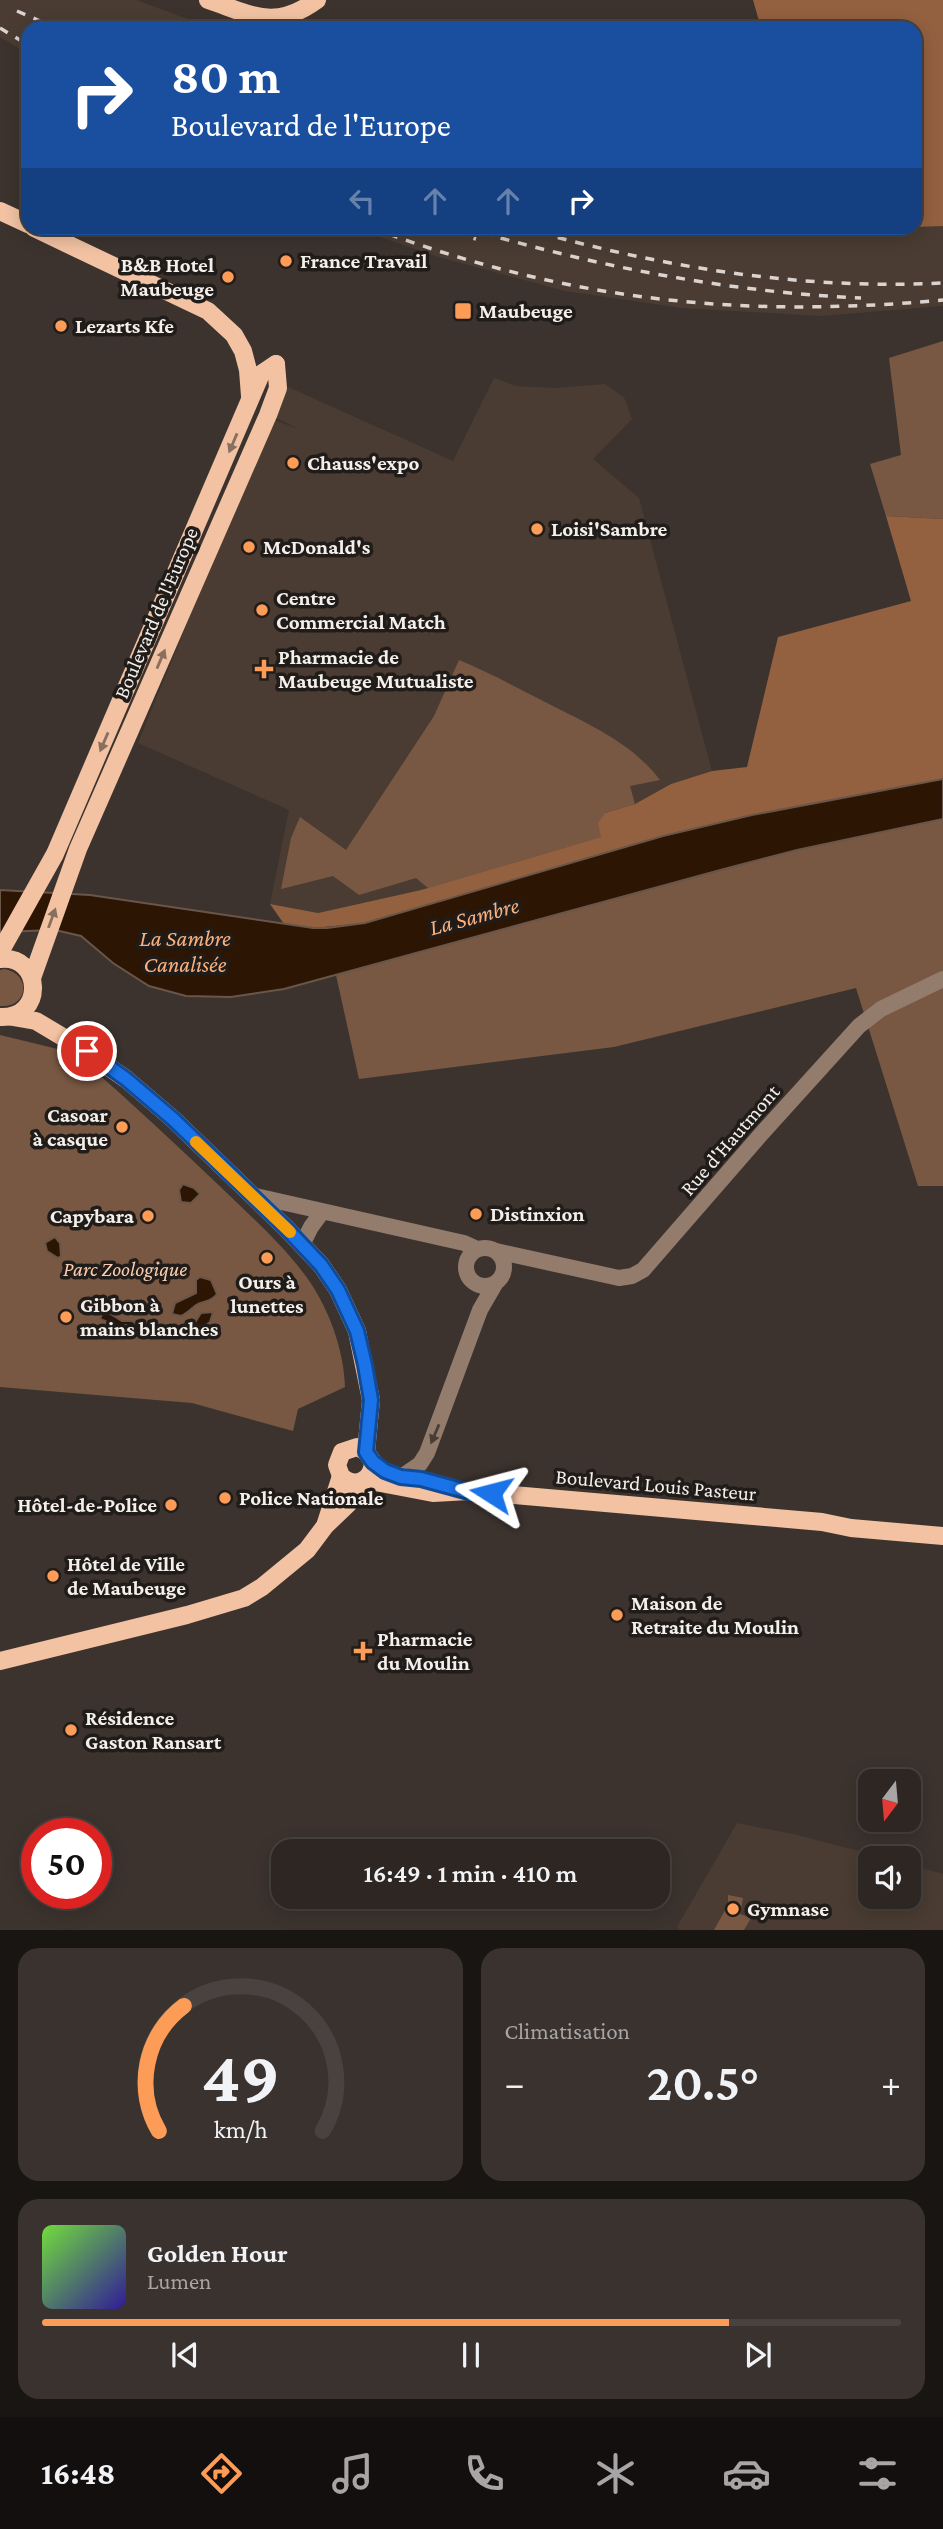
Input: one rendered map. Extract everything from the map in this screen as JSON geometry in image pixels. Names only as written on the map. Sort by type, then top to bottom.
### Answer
[{"type":"main road","points":[[208,0],[253,15],[280,18],[292,16],[317,0]]},
{"type":"main road","points":[[0,211],[21,222]]},
{"type":"main road","points":[[49,235],[208,311],[229,329],[243,351],[250,397]]},
{"type":"main road","points":[[243,351],[276,364]]},
{"type":"main road","points":[[32,978],[23,965],[1,953],[55,854],[250,397],[261,374],[276,364]]},
{"type":"main road","name":"Boulevard de l'Europe","points":[[32,997],[32,978],[66,879],[268,415],[278,388],[276,364]]},
{"type":"main road","points":[[6,1017],[21,1013],[32,997],[48,1017],[83,1049]]},
{"type":"main road","points":[[0,1661],[236,1602],[262,1587],[307,1550],[348,1504],[371,1472],[364,1454],[371,1400],[357,1331],[338,1290],[321,1265],[173,1119],[126,1079],[36,1021],[6,1017]]},
{"type":"main road","points":[[363,1481],[349,1482],[341,1476],[337,1461],[342,1452],[364,1454],[385,1471],[401,1477],[421,1479],[469,1492]]},
{"type":"main road","points":[[326,1526],[341,1476]]},
{"type":"main road","name":"Boulevard Louis Pasteur","points":[[363,1481],[423,1492],[469,1492],[822,1522],[851,1528],[943,1536]]},
{"type":"street","name":"Rue d'Hautmont","points":[[496,1251],[619,1278],[632,1276],[643,1270],[859,1026],[881,1009],[943,979]]},
{"type":"street","points":[[251,1195],[464,1243],[477,1249]]},
{"type":"street","points":[[302,1245],[310,1227],[322,1212]]},
{"type":"street","points":[[440,1238],[466,1262]]},
{"type":"street","points":[[401,1477],[420,1464],[427,1452],[480,1310],[500,1277],[503,1260],[490,1248],[477,1249],[466,1262],[466,1273],[472,1282],[480,1310]]},
{"type":"street","points":[[472,1282],[483,1287],[536,1259]]},
{"type":"shaded area","points":[[0,0],[136,0],[194,21],[21,21],[21,50],[0,37]]},
{"type":"shaded area","points":[[753,0],[943,0],[943,226],[922,227],[922,21],[759,21]]},
{"type":"shaded area","points":[[922,226],[943,226],[943,306],[822,316],[682,308],[565,291],[435,256],[374,235],[922,235]]},
{"type":"shaded area","points":[[494,378],[516,386],[556,388],[605,384],[624,397],[632,419],[593,459],[639,498],[712,771],[671,784],[635,804],[605,813],[602,837],[421,890],[318,913],[270,904],[289,810],[138,743],[271,419],[299,429],[275,417],[288,387],[453,461]]},
{"type":"shaded area","points":[[886,516],[943,519],[943,779],[752,815],[663,836],[365,923],[313,928],[284,924],[270,904],[318,913],[421,890],[601,837],[598,823],[605,813],[635,804],[671,784],[712,771],[747,767],[778,637],[911,601]]},
{"type":"shaded area","points":[[737,1823],[858,1851],[858,1909],[921,1909],[921,1868],[943,1874],[943,1930],[680,1930],[677,1927]]},
{"type":"green space","points":[[943,341],[943,519],[886,516],[870,464],[901,455],[889,358]]},
{"type":"green space","points":[[459,660],[610,736],[637,755],[660,780],[630,786],[635,804],[605,813],[602,837],[428,888],[416,878],[359,895],[333,876],[281,889],[291,838],[300,817],[346,850],[434,716]]},
{"type":"green space","points":[[943,819],[943,1186],[918,1186],[856,988],[614,1047],[359,1079],[336,975],[797,850]]},
{"type":"green space","points":[[5,969],[20,978],[23,990],[16,1002],[0,1006],[0,970]]},
{"type":"green space","name":"Parc Zoologique","points":[[0,1035],[70,1052],[81,1059],[272,1237],[292,1258],[324,1306],[339,1346],[345,1387],[298,1409],[293,1431],[192,1403],[0,1387]]},
{"type":"green space","name":"Gymnase","points":[[728,1895],[743,1898],[740,1914],[751,1918],[744,1930],[714,1930],[728,1905]]},
{"type":"water","name":"La Sambre Canalisée","points":[[943,779],[943,819],[797,850],[284,989],[231,997],[186,996],[149,986],[113,963],[81,936],[55,930],[0,932],[0,890],[90,895],[313,928],[365,923],[663,836],[752,815]]},
{"type":"water","points":[[183,1184],[194,1188],[200,1194],[191,1203],[181,1202],[179,1190]]},
{"type":"water","points":[[55,1237],[60,1243],[61,1256],[58,1258],[47,1251],[45,1243]]},
{"type":"water","points":[[200,1277],[211,1280],[217,1294],[181,1316],[172,1314],[175,1303],[196,1293],[196,1280]]},
{"type":"water","points":[[107,1312],[122,1321],[132,1321],[138,1325],[115,1325],[100,1319],[102,1314]]},
{"type":"water","points":[[213,1312],[206,1325],[206,1338],[202,1337],[201,1327],[194,1324],[201,1313]]},
{"type":"railway","points":[[17,11],[40,21]]},
{"type":"railway","points":[[0,28],[21,41]]},
{"type":"railway","points":[[392,235],[444,253],[514,272],[653,298],[723,305],[794,307],[943,300]]},
{"type":"railway","points":[[463,235],[476,239]]},
{"type":"railway","points":[[490,235],[661,275],[761,290],[861,298]]},
{"type":"railway","points":[[549,235],[626,254],[731,273],[836,283],[943,283]]},
{"type":"slow traffic","points":[[196,1142],[290,1232]]},
{"type":"place","name":"France Travail","points":[[286,261]]},
{"type":"place","name":"B&B Hotel Maubeuge","points":[[228,277]]},
{"type":"place","name":"Maubeuge","points":[[463,311]]},
{"type":"place","name":"Lezarts Kfe","points":[[61,326]]},
{"type":"place","name":"Chauss'expo","points":[[293,463]]},
{"type":"place","name":"Loisi'Sambre","points":[[537,529]]},
{"type":"place","name":"McDonald's","points":[[249,547]]},
{"type":"place","name":"Centre Commercial Match","points":[[262,610]]},
{"type":"place","name":"Pharmacie de Maubeuge Mutualiste","points":[[264,669]]},
{"type":"place","name":"Casoar à casque","points":[[122,1127]]},
{"type":"place","name":"Distinxion","points":[[476,1214]]},
{"type":"place","name":"Capybara","points":[[148,1216]]},
{"type":"place","name":"Ours à lunettes","points":[[267,1258]]},
{"type":"place","name":"Gibbon à mains blanches","points":[[66,1317]]},
{"type":"place","name":"Police Nationale","points":[[225,1498]]},
{"type":"place","name":"Hôtel-de-Police","points":[[171,1505]]},
{"type":"place","name":"Hôtel de Ville de Maubeuge","points":[[53,1576]]},
{"type":"place","name":"Maison de Retraite du Moulin","points":[[617,1615]]},
{"type":"place","name":"Pharmacie du Moulin","points":[[363,1651]]},
{"type":"place","name":"Résidence Gaston Ransart","points":[[71,1730]]},
{"type":"place","name":"Gymnase","points":[[733,1909]]},
{"type":"route","points":[[87,1051],[126,1079],[173,1119],[321,1265],[338,1290],[357,1331],[371,1400],[366,1452],[373,1462],[385,1471],[401,1477],[435,1482],[469,1492],[491,1493]]},
{"type":"water label","name":"La Sambre","points":[[474,916]]}]
